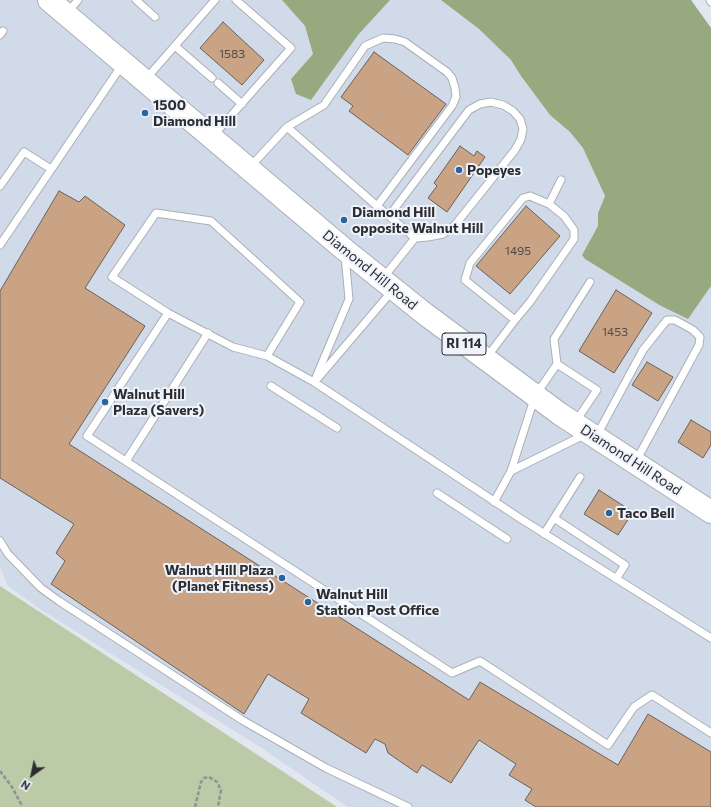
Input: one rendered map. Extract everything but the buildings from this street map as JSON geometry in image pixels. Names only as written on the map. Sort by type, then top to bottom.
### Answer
[{"type":"main road","name":"Diamond Hill Road","points":[[49,0],[72,7],[124,63],[248,169],[388,285],[535,396],[711,512]]},
{"type":"lane","points":[[136,0],[155,17]]},
{"type":"lane","points":[[145,80],[215,0]]},
{"type":"lane","points":[[212,138],[291,48],[236,0]]},
{"type":"lane","points":[[248,169],[287,127],[324,105],[365,46],[383,38],[395,39],[405,42],[447,72],[452,78],[456,97],[452,106],[377,206]]},
{"type":"lane","points":[[175,46],[242,104]]},
{"type":"lane","points":[[0,245],[124,63]]},
{"type":"lane","points":[[287,127],[377,206],[415,238],[443,234],[455,225],[515,150],[522,139],[523,129],[520,119],[513,111],[503,105],[492,102],[480,104],[469,110],[389,216]]},
{"type":"lane","points":[[0,186],[24,152],[51,169]]},
{"type":"lane","points":[[549,204],[561,180]]},
{"type":"lane","points":[[485,359],[515,320],[574,239],[574,230],[564,216],[549,204],[530,196],[523,198],[470,263],[465,280],[515,320]]},
{"type":"lane","points":[[267,356],[300,302],[211,221],[156,213],[112,277],[168,313],[233,347],[267,356],[314,382],[494,502],[711,638]]},
{"type":"lane","points":[[314,382],[388,285],[415,238]]},
{"type":"lane","points":[[314,382],[348,299],[345,250]]},
{"type":"lane","points":[[494,502],[511,472],[535,396],[557,364],[554,339],[590,282]]},
{"type":"lane","points":[[168,313],[87,436],[452,673],[480,661],[608,745],[634,707],[652,695],[711,733]]},
{"type":"lane","points":[[511,472],[586,431],[643,350],[667,320],[675,320],[694,330],[700,337],[700,345],[635,462]]},
{"type":"lane","points":[[126,461],[208,333]]},
{"type":"lane","points":[[557,364],[597,390],[586,431]]},
{"type":"lane","points":[[271,386],[337,428]]},
{"type":"lane","points":[[544,534],[580,477]]},
{"type":"lane","points":[[437,494],[507,539]]},
{"type":"lane","points":[[554,518],[624,565],[616,579]]},
{"type":"lane","points":[[0,541],[8,554],[36,582],[59,601],[242,720],[326,768],[408,807]]},
{"type":"path","points":[[0,771],[12,787],[21,804],[20,807]]},
{"type":"path","points":[[195,807],[201,782],[204,778],[209,777],[217,782],[221,790],[218,807]]},
{"type":"shaded area","points":[[0,0],[282,0],[305,26],[313,54],[291,79],[358,35],[390,0],[441,0],[479,29],[511,60],[550,115],[570,132],[583,148],[605,196],[598,213],[598,226],[582,255],[585,259],[661,306],[688,319],[711,286],[711,807],[348,807],[260,747],[40,609],[8,586],[0,567]]},
{"type":"green space","points":[[282,0],[390,0],[358,35],[311,100],[296,94],[291,79],[313,54],[305,26]]},
{"type":"green space","points":[[441,0],[691,0],[711,28],[711,286],[688,319],[661,306],[585,259],[582,255],[598,226],[598,213],[605,196],[583,148],[570,132],[550,115],[511,60],[479,29]]},
{"type":"green space","points":[[0,586],[337,807],[0,807]]},
{"type":"place","name":"1500 Diamond Hill","points":[[145,113]]},
{"type":"place","name":"Popeyes","points":[[459,170]]},
{"type":"place","name":"Diamond Hill opposite Walnut Hill","points":[[344,220]]},
{"type":"place","name":"Walnut Hill Plaza (Savers)","points":[[105,402]]},
{"type":"place","name":"Taco Bell","points":[[609,513]]},
{"type":"place","name":"Walnut Hill Plaza (Planet Fitness)","points":[[282,578]]},
{"type":"place","name":"Walnut Hill Station Post Office","points":[[308,602]]}]
